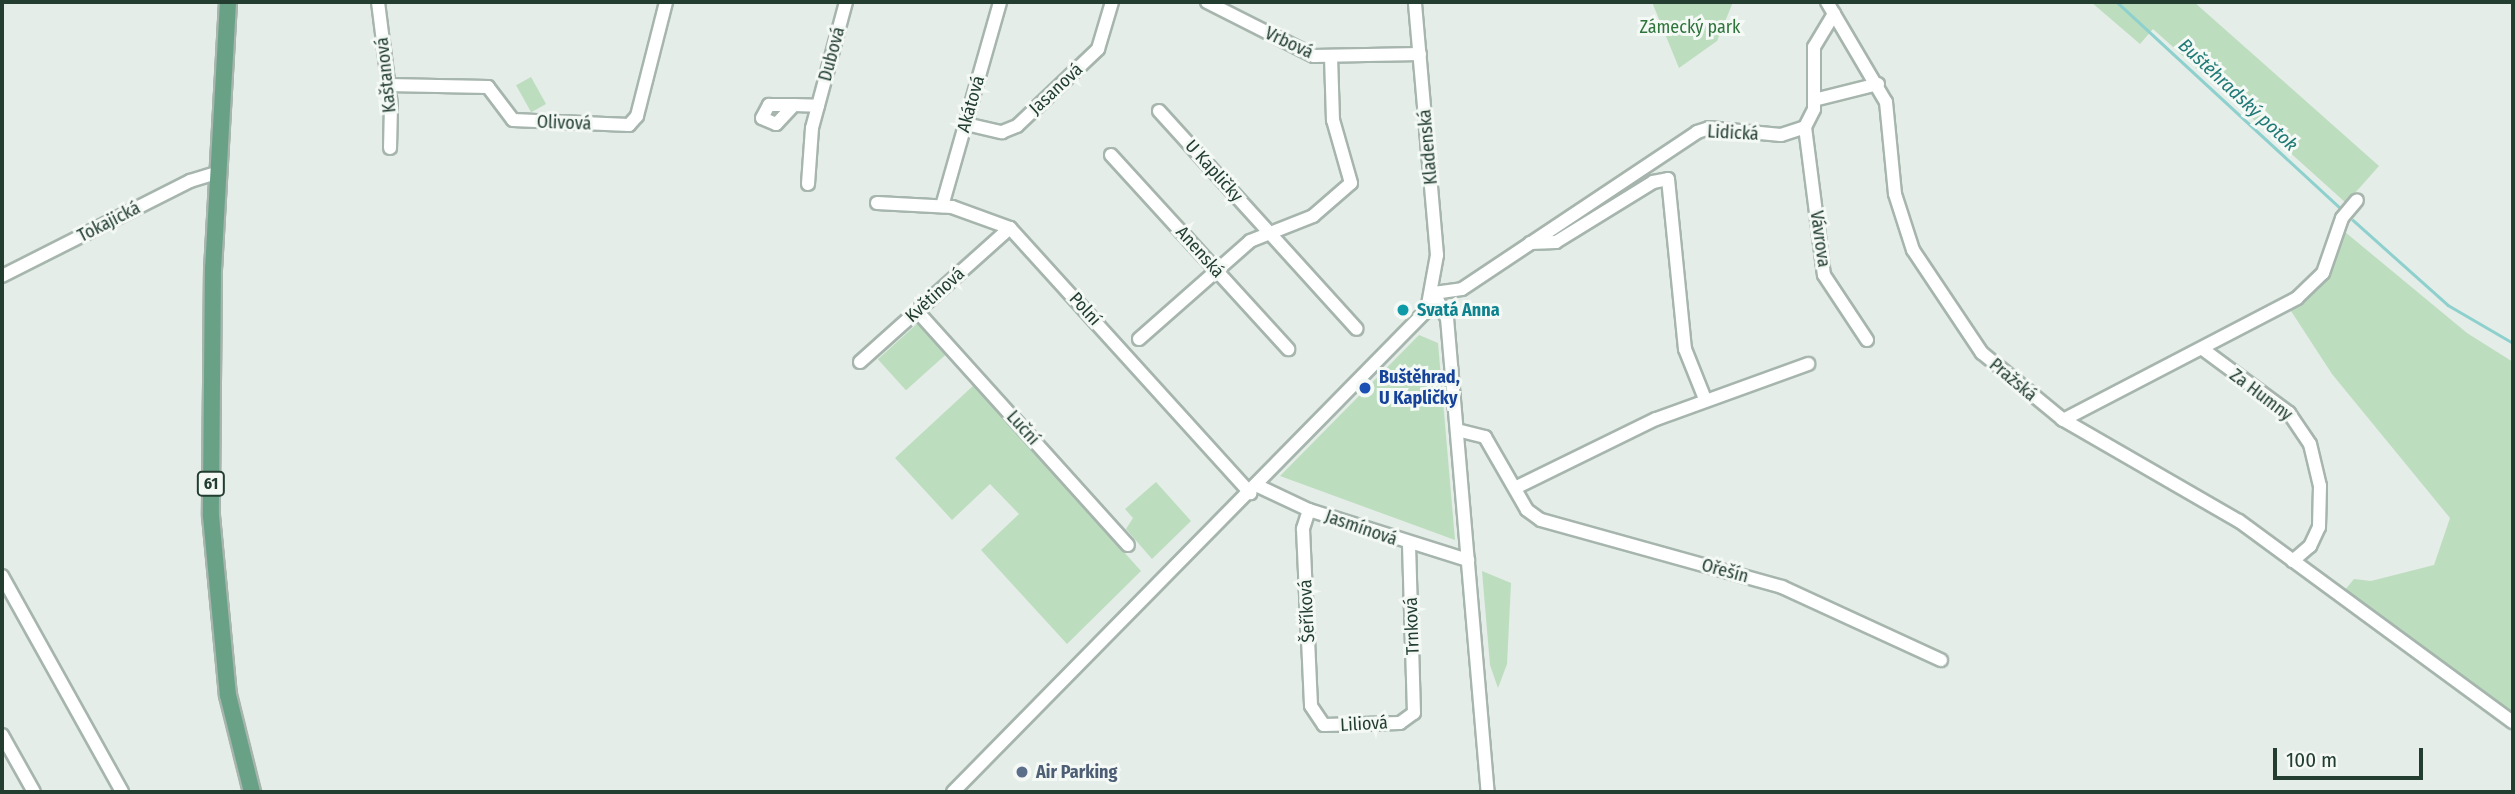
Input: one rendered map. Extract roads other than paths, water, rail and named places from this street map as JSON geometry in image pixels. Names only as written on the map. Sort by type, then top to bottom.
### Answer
[{"type":"main road","name":"61","points":[[228,2],[219,172],[211,516],[228,695],[252,792]]},
{"type":"street","name":"Kaštanová","points":[[378,2],[388,85],[390,148]]},
{"type":"street","name":"Olivová","points":[[388,85],[488,87],[513,120],[629,125],[637,116],[666,2]]},
{"type":"street","name":"Dubová","points":[[808,184],[818,106],[846,2]]},
{"type":"street","name":"Akátová","points":[[942,206],[1000,2]]},
{"type":"street","name":"Jasanová","points":[[966,124],[1002,132],[1017,126],[1096,51],[1112,2]]},
{"type":"street","name":"Vrbová","points":[[1207,2],[1309,55],[1331,57],[1420,54]]},
{"type":"street","name":"Kladenská","points":[[1415,2],[1437,255],[1434,293]]},
{"type":"street","name":"Pražská","points":[[1827,2],[1878,85],[1888,108],[1895,194],[1920,263],[1982,353],[2063,420],[2224,511],[2513,722]]},
{"type":"street","points":[[1805,127],[1814,100],[1814,47],[1834,14]]},
{"type":"street","points":[[1139,339],[1216,270],[1269,232],[1313,216],[1352,179],[1333,120],[1331,57]]},
{"type":"street","points":[[1814,100],[1878,85]]},
{"type":"street","points":[[794,105],[818,106]]},
{"type":"street","name":"U Kapličky","points":[[1159,111],[1357,329]]},
{"type":"street","name":"Lidická","points":[[1434,293],[1461,289],[1697,132],[1709,128],[1781,135],[1805,127]]},
{"type":"street","name":"Vávrova","points":[[1805,127],[1823,270],[1867,340]]},
{"type":"street","name":"Anenská","points":[[1111,155],[1288,349]]},
{"type":"street","name":"Tokajická","points":[[2,276],[190,181],[219,172]]},
{"type":"street","name":"Lidická","points":[[1530,243],[1556,242],[1653,183],[1668,179],[1684,346],[1705,399]]},
{"type":"street","points":[[2063,420],[2204,349],[2309,289],[2328,262],[2342,218],[2357,200]]},
{"type":"street","name":"Polní","points":[[877,203],[942,206],[981,214],[1010,228],[1254,489]]},
{"type":"street","name":"Květinová","points":[[860,362],[1010,228]]},
{"type":"street","points":[[1434,293],[1447,318],[1488,792]]},
{"type":"street","points":[[953,792],[1415,327],[1434,293]]},
{"type":"street","name":"Luční","points":[[917,311],[1128,545]]},
{"type":"street","name":"Za Humny","points":[[2204,349],[2289,414],[2310,444],[2320,486],[2319,527],[2310,546],[2293,561]]},
{"type":"street","points":[[1515,488],[1603,442],[1705,399],[1808,364]]},
{"type":"street","name":"Ořešín","points":[[1457,430],[1485,437],[1530,514],[1541,520],[1782,587],[1941,660]]},
{"type":"street","name":"Jasmínová","points":[[1254,489],[1409,544],[1468,560]]},
{"type":"street","name":"Šeříková","points":[[1309,510],[1303,529],[1312,712]]},
{"type":"street","name":"Trnková","points":[[1409,544],[1415,708]]},
{"type":"street","points":[[2,576],[122,792]]},
{"type":"street","name":"Liliová","points":[[1312,712],[1324,725],[1400,723],[1415,708]]},
{"type":"street","points":[[2,735],[34,792]]},
{"type":"waterway","name":"Buštěhradský potok","points":[[2117,2],[2340,208]]},
{"type":"waterway","name":"Buštěhradský potok","points":[[2353,220],[2448,305],[2513,343]]},
{"type":"place","name":"Svatá Anna","points":[[1403,310]]},
{"type":"place","name":"Buštěhrad, U Kapličky","points":[[1365,388]]},
{"type":"place","name":"Air Parking","points":[[1022,772]]},
{"type":"park label","name":"Zámecký park","points":[[1690,27]]}]
